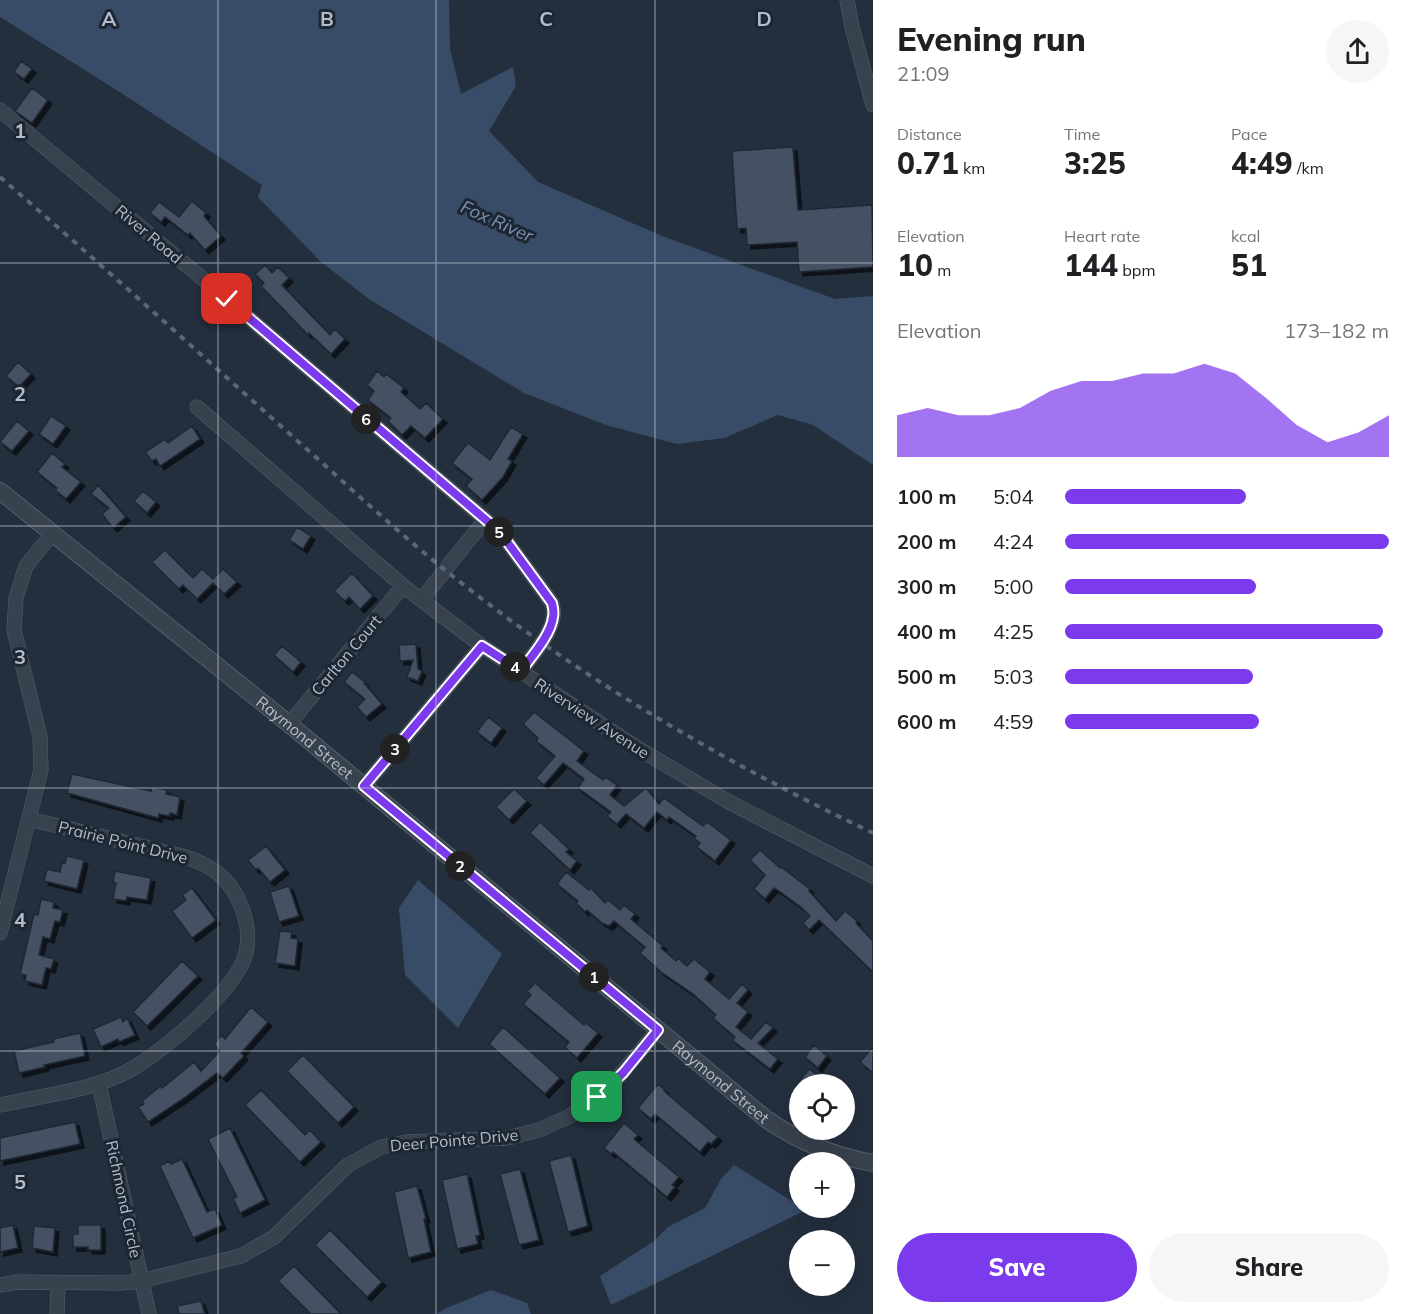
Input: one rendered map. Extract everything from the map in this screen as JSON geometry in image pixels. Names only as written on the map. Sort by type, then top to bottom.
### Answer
[{"type":"street","points":[[847,0],[873,105]]},
{"type":"street","name":"River Road","points":[[0,110],[227,299],[500,532],[552,603],[551,624],[542,642],[521,671]]},
{"type":"street","name":"Riverview Avenue","points":[[197,407],[403,586],[482,646],[586,716],[719,796],[873,876]]},
{"type":"street","name":"Raymond Street","points":[[0,491],[289,724],[759,1113],[807,1144],[834,1154],[873,1163]]},
{"type":"street","points":[[421,600],[484,519]]},
{"type":"street","points":[[0,933],[41,770],[40,737],[16,646],[14,614],[16,598],[26,566],[52,534]]},
{"type":"street","name":"Carlton Court","points":[[289,724],[403,586]]},
{"type":"street","points":[[364,786],[482,646]]},
{"type":"street","name":"Prairie Point Drive","points":[[0,1104],[99,1084],[131,1070],[164,1048],[233,980],[246,952],[248,937],[243,909],[230,885],[222,875],[196,860],[29,819]]},
{"type":"street","name":"Deer Pointe Drive","points":[[0,1285],[18,1282],[141,1281],[223,1262],[251,1252],[274,1237],[336,1174],[361,1156],[381,1147],[421,1141],[494,1140],[522,1135],[554,1124],[583,1108],[610,1087],[658,1030]]},
{"type":"street","name":"Richmond Circle","points":[[99,1084],[149,1314]]},
{"type":"street","points":[[57,1314],[58,1283]]},
{"type":"water","name":"Fox River","points":[[0,0],[449,0],[450,49],[461,94],[513,67],[516,86],[489,131],[538,182],[662,236],[835,299],[873,296],[873,465],[813,425],[778,415],[724,438],[677,444],[606,425],[524,393],[369,299],[321,262],[258,197],[262,185],[0,17]]},
{"type":"water","points":[[418,880],[502,954],[458,1028],[405,975],[399,908]]},
{"type":"water","points":[[734,1165],[789,1199],[790,1218],[611,1305],[600,1276],[654,1241],[668,1227],[705,1208],[721,1179]]},
{"type":"water","points":[[491,1290],[527,1303],[531,1314],[437,1314],[444,1309]]},
{"type":"building","points":[[21,61],[32,69],[24,79],[14,72]]},
{"type":"building","points":[[32,88],[48,100],[32,123],[15,111]]},
{"type":"building","points":[[793,147],[798,210],[872,205],[873,267],[799,272],[797,242],[747,245],[746,228],[737,229],[732,151]]},
{"type":"building","points":[[192,201],[206,213],[204,216],[221,236],[205,250],[190,233],[188,235],[165,217],[161,222],[150,213],[159,202],[179,217]]},
{"type":"building","points":[[265,265],[272,273],[278,267],[289,278],[282,285],[330,335],[335,329],[345,339],[331,354],[309,333],[308,335],[261,286],[264,283],[255,274]]},
{"type":"building","points":[[18,362],[31,374],[19,387],[6,376]]},
{"type":"building","points":[[377,371],[384,377],[386,374],[404,388],[401,392],[420,409],[426,403],[443,419],[425,438],[411,426],[402,435],[388,421],[391,418],[368,400],[374,391],[367,385]]},
{"type":"building","points":[[51,416],[66,426],[53,444],[39,434]]},
{"type":"building","points":[[17,421],[29,431],[12,451],[0,442]]},
{"type":"building","points":[[192,426],[200,439],[160,466],[156,459],[152,461],[145,452],[165,439],[168,443]]},
{"type":"building","points":[[511,427],[523,434],[508,459],[512,461],[503,477],[482,500],[466,486],[472,479],[452,463],[468,443],[490,460]]},
{"type":"building","points":[[52,453],[65,464],[62,467],[81,482],[66,499],[55,490],[57,488],[37,472]]},
{"type":"building","points":[[98,485],[126,517],[113,528],[102,514],[109,508],[91,494]]},
{"type":"building","points":[[143,491],[156,502],[147,513],[134,501]]},
{"type":"building","points":[[297,527],[311,536],[303,549],[289,540]]},
{"type":"building","points":[[165,550],[193,578],[202,569],[213,579],[223,569],[237,582],[224,594],[213,583],[197,599],[183,585],[179,589],[152,562]]},
{"type":"building","points":[[352,573],[373,596],[360,609],[349,597],[345,601],[334,591]]},
{"type":"building","points":[[416,644],[418,669],[422,671],[418,681],[407,677],[413,660],[400,661],[399,645]]},
{"type":"building","points":[[282,646],[301,662],[293,672],[274,655]]},
{"type":"building","points":[[352,672],[365,682],[382,704],[366,717],[357,707],[365,699],[344,682]]},
{"type":"building","points":[[534,712],[584,751],[577,761],[603,780],[605,777],[617,785],[610,795],[624,806],[646,788],[659,804],[664,798],[703,826],[707,822],[731,840],[715,861],[697,847],[700,843],[694,838],[696,836],[669,817],[667,820],[657,812],[644,828],[626,814],[617,824],[607,816],[611,812],[578,788],[584,779],[563,763],[544,785],[536,778],[555,756],[536,741],[538,738],[523,724]]},
{"type":"building","points":[[488,717],[502,728],[491,743],[477,732]]},
{"type":"building","points":[[72,774],[151,791],[152,787],[167,790],[166,794],[180,797],[177,815],[159,814],[158,818],[67,793]]},
{"type":"building","points":[[514,789],[527,801],[509,820],[496,807]]},
{"type":"building","points":[[540,822],[569,849],[566,852],[577,861],[570,870],[530,833]]},
{"type":"building","points":[[266,846],[285,870],[270,882],[248,860]]},
{"type":"building","points":[[760,850],[780,868],[810,889],[809,891],[836,921],[845,911],[857,921],[856,923],[873,941],[873,972],[819,920],[809,930],[803,923],[810,916],[779,891],[774,888],[765,899],[754,889],[765,875],[750,860]]},
{"type":"building","points":[[67,856],[84,860],[77,889],[44,881],[47,869],[60,872],[62,862],[65,863]]},
{"type":"building","points":[[115,871],[151,878],[147,900],[127,897],[126,901],[113,899],[116,883],[113,882]]},
{"type":"building","points":[[566,872],[589,890],[591,888],[605,903],[608,900],[620,910],[624,905],[635,914],[631,919],[663,946],[661,948],[676,961],[678,958],[687,966],[694,959],[710,972],[705,979],[729,999],[742,984],[748,990],[737,1003],[748,1012],[736,1027],[751,1039],[766,1022],[773,1028],[758,1043],[778,1059],[770,1069],[732,1040],[735,1037],[713,1018],[716,1015],[693,994],[661,972],[640,953],[645,947],[614,921],[609,926],[587,910],[585,912],[576,903],[578,901],[557,884]]},
{"type":"building","points":[[289,886],[299,916],[279,922],[270,892]]},
{"type":"building","points":[[192,888],[216,920],[192,938],[172,911],[186,900],[182,895]]},
{"type":"building","points":[[41,899],[54,902],[53,908],[63,910],[60,922],[55,921],[50,939],[43,937],[39,955],[54,959],[51,969],[46,968],[42,985],[25,981],[26,975],[20,974],[34,914],[38,915]]},
{"type":"building","points":[[280,931],[292,932],[291,938],[298,939],[295,966],[275,963]]},
{"type":"building","points":[[182,961],[198,976],[147,1026],[133,1012]]},
{"type":"building","points":[[535,983],[584,1025],[586,1023],[598,1033],[577,1058],[565,1047],[569,1042],[523,1004],[531,995],[527,991]]},
{"type":"building","points":[[251,1007],[268,1022],[241,1053],[244,1056],[223,1078],[217,1073],[148,1122],[138,1107],[144,1104],[142,1101],[194,1062],[201,1071],[220,1051],[214,1044],[222,1035],[225,1039]]},
{"type":"building","points":[[121,1017],[123,1022],[127,1018],[135,1035],[119,1042],[118,1039],[101,1047],[93,1029]]},
{"type":"building","points":[[503,1027],[560,1078],[545,1094],[489,1044]]},
{"type":"building","points":[[80,1033],[85,1056],[19,1073],[14,1051],[54,1042],[53,1039]]},
{"type":"building","points":[[814,1045],[827,1056],[818,1068],[805,1057]]},
{"type":"building","points":[[873,1047],[873,1073],[860,1062]]},
{"type":"building","points":[[303,1055],[354,1107],[338,1123],[287,1071]]},
{"type":"building","points":[[809,1069],[816,1074],[805,1074]]},
{"type":"building","points":[[658,1084],[718,1137],[711,1144],[708,1142],[700,1152],[655,1114],[651,1119],[638,1108]]},
{"type":"building","points":[[261,1090],[305,1135],[310,1130],[321,1142],[300,1162],[245,1105]]},
{"type":"building","points":[[75,1122],[80,1144],[0,1161],[0,1138]]},
{"type":"building","points":[[624,1123],[638,1135],[634,1139],[679,1177],[672,1185],[675,1187],[667,1197],[613,1152],[611,1154],[604,1148]]},
{"type":"building","points":[[230,1128],[265,1200],[240,1213],[233,1198],[237,1197],[208,1139]]},
{"type":"building","points":[[571,1155],[588,1226],[568,1232],[549,1161]]},
{"type":"building","points":[[182,1159],[207,1212],[215,1209],[222,1225],[193,1238],[160,1166],[169,1161],[171,1164]]},
{"type":"building","points":[[520,1169],[539,1240],[519,1245],[500,1174]]},
{"type":"building","points":[[467,1174],[480,1235],[476,1236],[478,1244],[457,1249],[442,1180]]},
{"type":"building","points":[[417,1186],[426,1219],[424,1219],[431,1252],[408,1258],[394,1192]]},
{"type":"building","points":[[13,1225],[18,1248],[0,1252],[0,1228]]},
{"type":"building","points":[[78,1225],[101,1225],[101,1250],[73,1247],[73,1234],[78,1234]]},
{"type":"building","points":[[34,1226],[55,1228],[53,1252],[32,1248]]},
{"type":"building","points":[[330,1230],[382,1282],[367,1297],[315,1245]]},
{"type":"building","points":[[294,1266],[341,1314],[311,1314],[278,1281]]},
{"type":"building","points":[[201,1301],[205,1314],[179,1314],[177,1306]]},
{"type":"railway","points":[[0,177],[402,534],[512,621],[561,656],[661,720],[766,779],[873,833]]},
{"type":"route","points":[[227,299],[500,532],[552,603],[551,624],[542,642],[521,671],[482,646],[364,786],[658,1030],[623,1073],[597,1097]]}]
